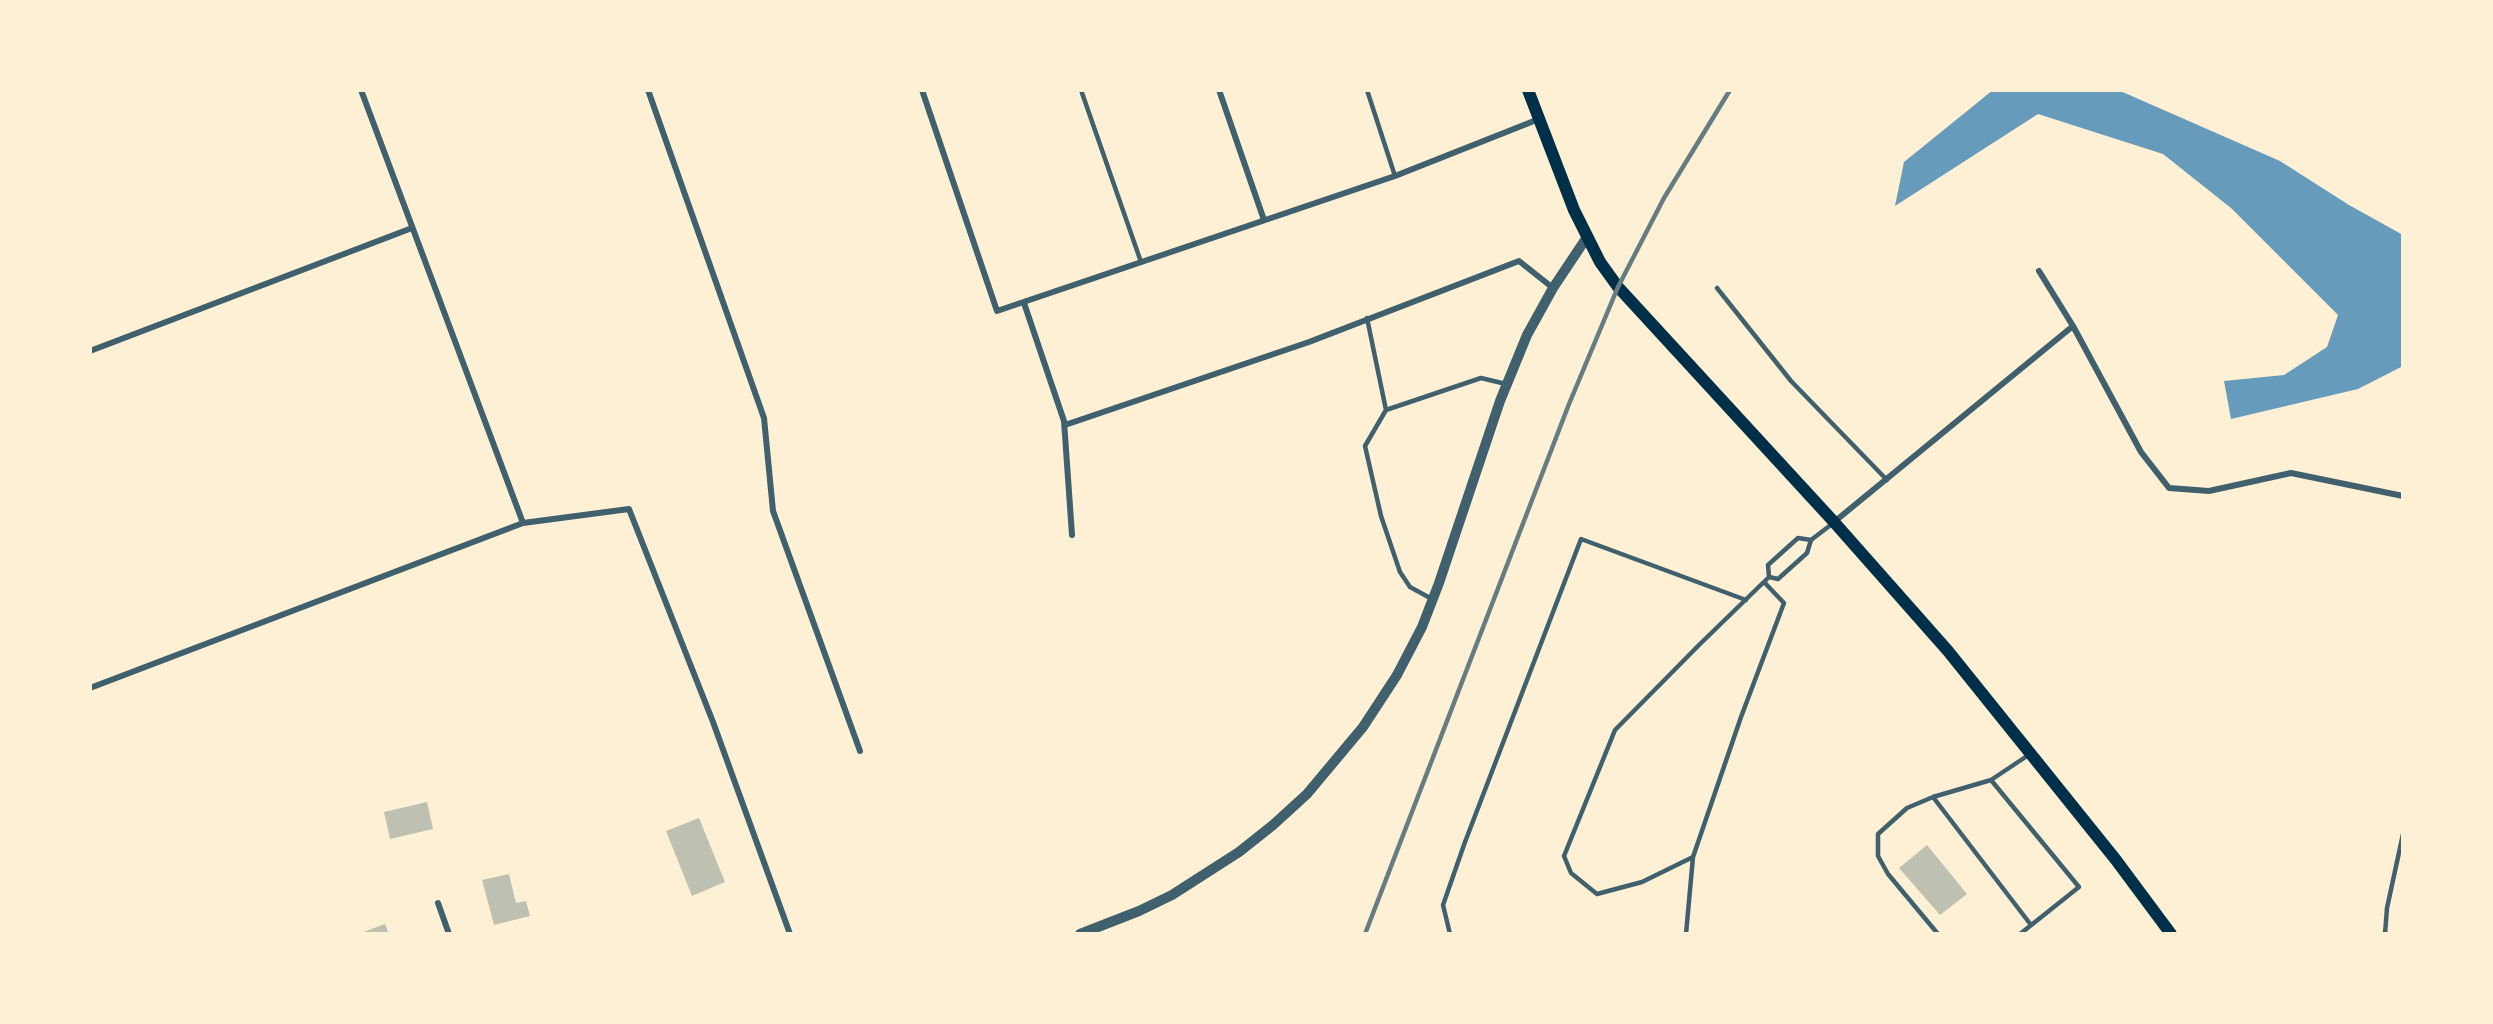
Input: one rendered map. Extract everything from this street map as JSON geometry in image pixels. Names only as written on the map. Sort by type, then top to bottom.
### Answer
[{"type":"main road","points":[[1528,90],[1587,237],[1618,287],[1834,522],[1948,651],[2116,860],[2170,934]]},
{"type":"street","points":[[361,90],[523,523]]},
{"type":"street","points":[[648,90],[764,418],[774,511],[860,751]]},
{"type":"street","points":[[922,90],[997,311],[1395,176],[1539,119]]},
{"type":"street","points":[[1219,90],[1264,220]]},
{"type":"street","points":[[90,351],[412,228]]},
{"type":"street","points":[[1080,934],[1139,910],[1186,887],[1239,852],[1292,809],[1341,757],[1373,714],[1410,651],[1433,600],[1506,384],[1553,288],[1587,237]]},
{"type":"street","points":[[1064,421],[1065,425],[1309,342],[1518,261],[1553,288]]},
{"type":"street","points":[[2039,270],[2141,452],[2169,488],[2209,491],[2291,473],[2403,496]]},
{"type":"street","points":[[1024,303],[1064,421],[1072,535]]},
{"type":"street","points":[[1834,522],[2073,327]]},
{"type":"street","points":[[90,688],[523,523],[629,509],[712,722],[790,934]]},
{"type":"street","points":[[438,903],[449,934]]},
{"type":"lane","points":[[1081,90],[1141,262]]},
{"type":"lane","points":[[1367,90],[1395,176]]},
{"type":"lane","points":[[1717,288],[1791,381],[1887,480]]},
{"type":"lane","points":[[1367,318],[1386,410]]},
{"type":"lane","points":[[1433,600],[1410,587],[1400,572],[1381,516],[1365,446],[1386,410],[1481,378],[1506,384]]},
{"type":"lane","points":[[1770,577],[1778,579],[1807,553],[1811,540],[1834,522]]},
{"type":"lane","points":[[1770,577],[1768,565],[1798,538],[1811,540]]},
{"type":"lane","points":[[1450,934],[1443,905],[1581,539],[1746,600]]},
{"type":"lane","points":[[1693,856],[1642,882],[1597,894],[1571,873],[1564,856],[1615,730],[1770,577]]},
{"type":"lane","points":[[1686,934],[1693,856],[1741,717],[1784,603],[1764,582]]},
{"type":"lane","points":[[1938,934],[1888,874],[1878,856],[1878,834],[1907,808],[1933,797],[1991,780],[2030,754]]},
{"type":"lane","points":[[1991,780],[2079,886],[2020,934]]},
{"type":"lane","points":[[1933,797],[2031,925]]},
{"type":"lane","points":[[2385,934],[2387,908],[2403,834]]},
{"type":"water","points":[[1993,90],[2118,90],[2280,161],[2349,205],[2403,235],[2403,366],[2358,389],[2231,419],[2224,381],[2284,375],[2327,347],[2338,315],[2231,208],[2163,154],[2038,114],[1895,206],[1904,162]]},
{"type":"building","points":[[427,802],[433,829],[390,839],[384,812]]},
{"type":"building","points":[[699,818],[725,882],[692,896],[666,831]]},
{"type":"building","points":[[1927,845],[1967,894],[1940,915],[1899,868]]},
{"type":"building","points":[[509,874],[516,903],[526,901],[530,916],[494,925],[482,880]]},
{"type":"building","points":[[385,924],[389,934],[358,934]]},
{"type":"railway","points":[[1365,934],[1569,404],[1618,287],[1664,198],[1730,90]]}]
